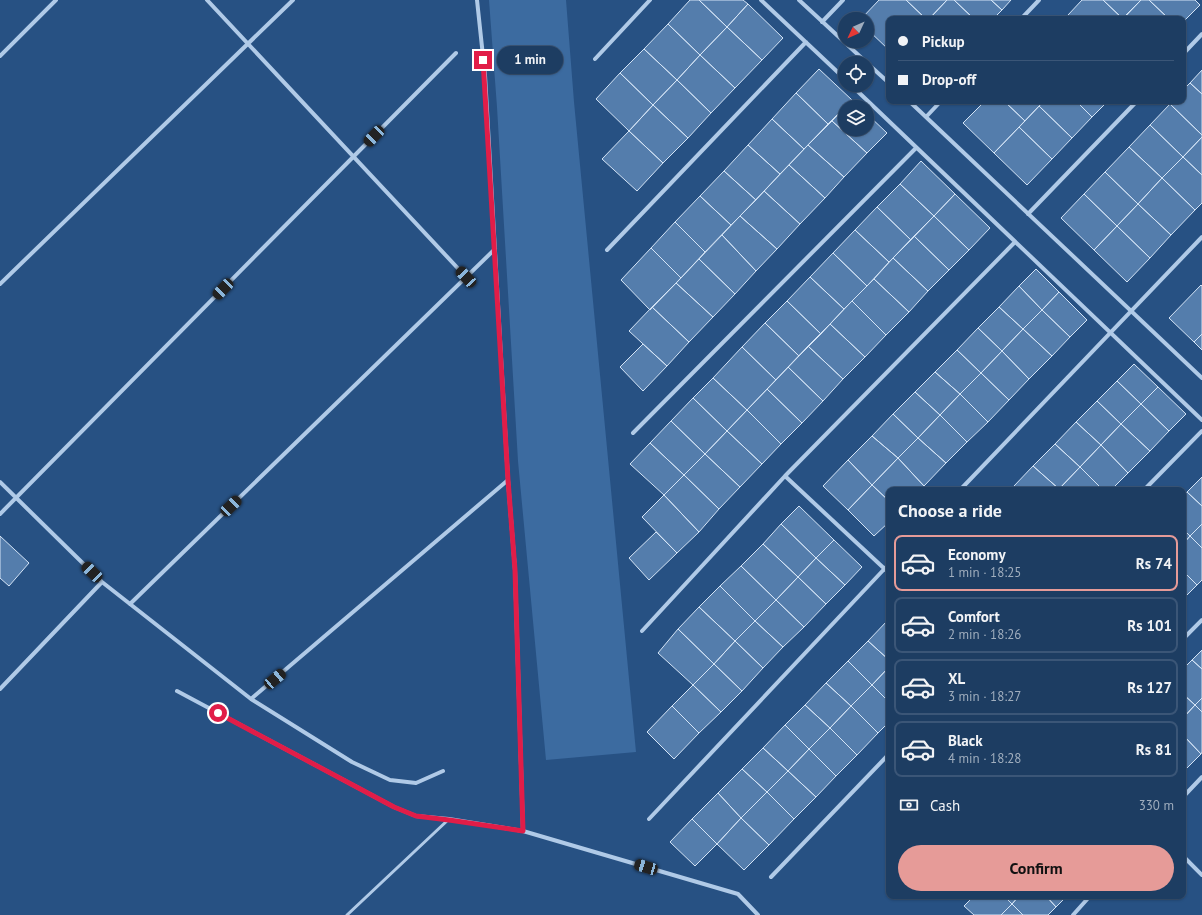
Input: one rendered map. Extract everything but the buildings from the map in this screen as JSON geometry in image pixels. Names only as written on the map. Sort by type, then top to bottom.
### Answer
[{"type":"street","points":[[0,56],[56,0]]},
{"type":"street","points":[[207,0],[466,277]]},
{"type":"street","points":[[0,284],[293,0]]},
{"type":"street","points":[[477,0],[485,75],[508,480],[515,570],[523,831]]},
{"type":"street","points":[[595,59],[650,0]]},
{"type":"street","points":[[761,0],[838,72]]},
{"type":"street","points":[[799,0],[859,56]]},
{"type":"street","points":[[822,22],[843,0]]},
{"type":"street","points":[[1024,16],[1039,0]]},
{"type":"street","points":[[1186,51],[1202,34]]},
{"type":"street","points":[[607,250],[806,42]]},
{"type":"street","points":[[0,514],[456,53]]},
{"type":"street","points":[[874,69],[886,80]]},
{"type":"street","points":[[858,92],[1202,420]]},
{"type":"street","points":[[911,104],[1202,378]]},
{"type":"street","points":[[926,117],[939,104]]},
{"type":"street","points":[[1028,214],[1134,104]]},
{"type":"street","points":[[634,433],[916,148]]},
{"type":"street","points":[[963,487],[1202,237]]},
{"type":"street","points":[[642,631],[785,476],[1015,242]]},
{"type":"street","points":[[130,604],[495,249]]},
{"type":"street","points":[[1147,487],[1202,431]]},
{"type":"street","points":[[649,819],[885,569],[785,476]]},
{"type":"street","points":[[251,699],[508,480]]},
{"type":"street","points":[[0,482],[102,582],[251,699],[352,762],[390,780],[416,783],[443,771]]},
{"type":"street","points":[[0,688],[102,582]]},
{"type":"street","points":[[1186,636],[1202,620]]},
{"type":"street","points":[[177,691],[394,807],[416,816],[523,831],[738,894],[758,915]]},
{"type":"street","points":[[771,877],[886,757]]},
{"type":"street","points":[[1186,794],[1202,777]]},
{"type":"street","points":[[1186,859],[1202,875]]},
{"type":"street","points":[[1072,915],[1087,899]]},
{"type":"lane","points":[[347,915],[449,820]]},
{"type":"shaded area","points":[[489,0],[566,0],[574,102],[636,752],[546,760],[518,461],[497,107]]},
{"type":"route","points":[[218,713],[394,807],[416,816],[523,831],[515,570],[508,480],[483,60]]}]
